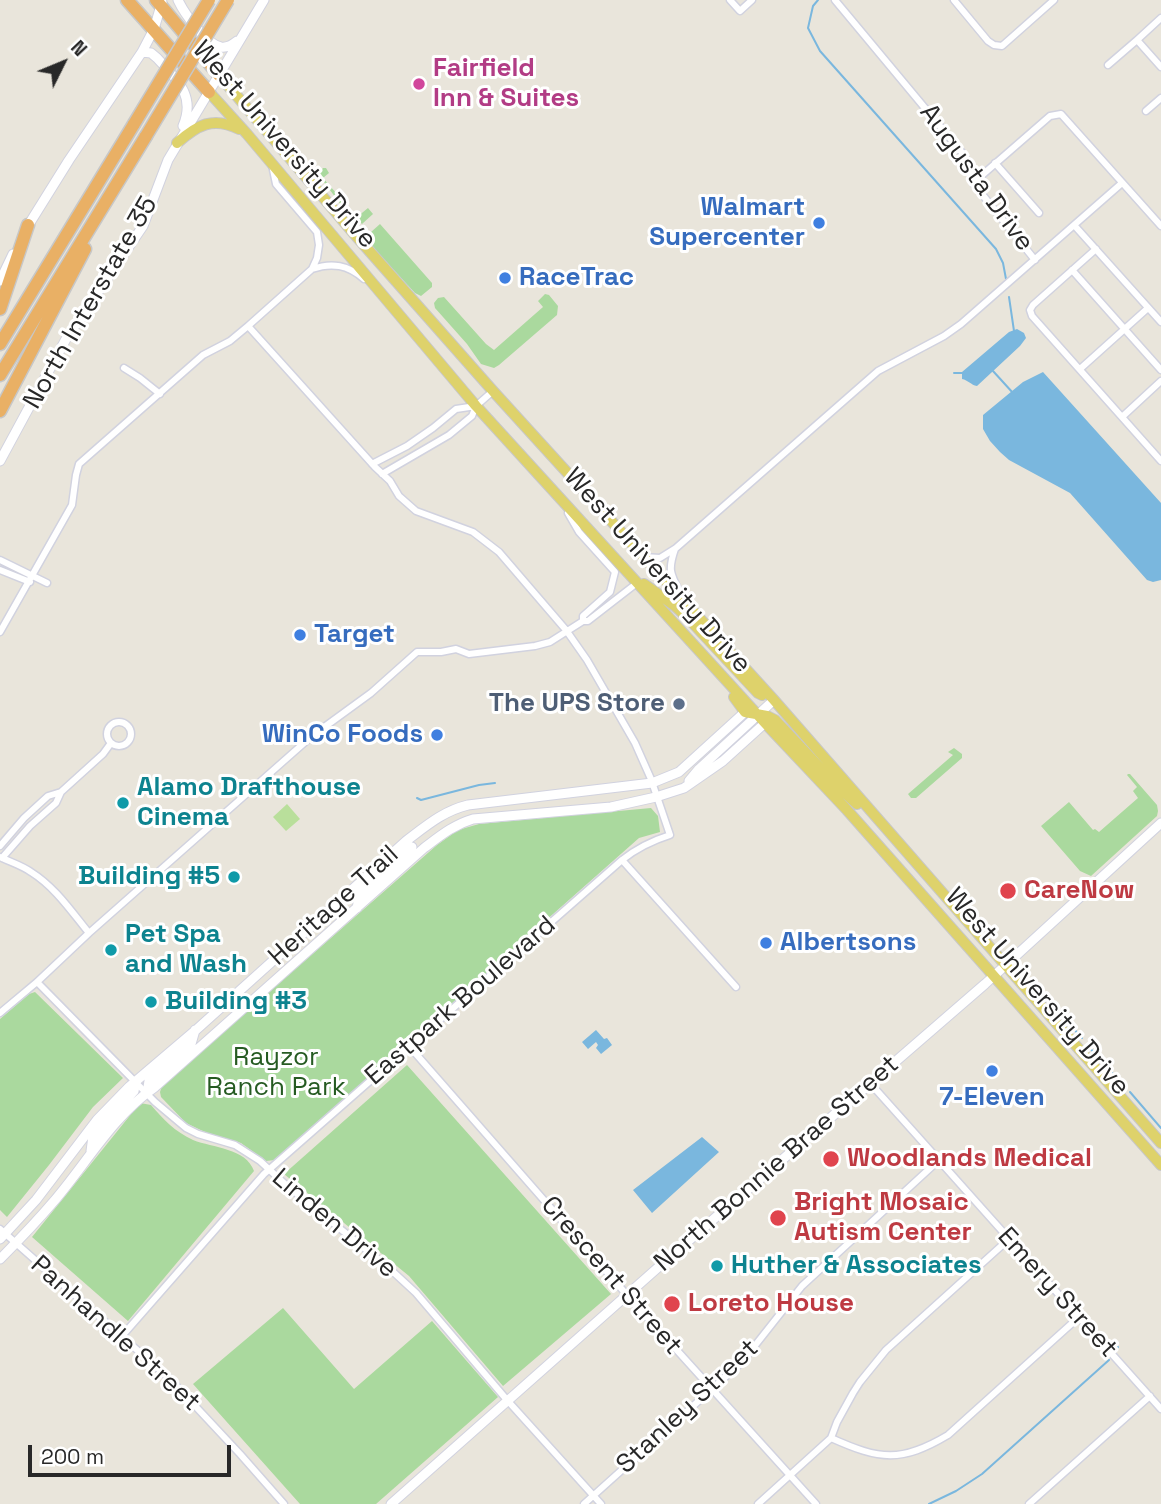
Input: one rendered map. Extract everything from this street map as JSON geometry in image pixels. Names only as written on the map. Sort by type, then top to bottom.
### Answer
[{"type":"highway","name":"West University Drive","points":[[127,0],[209,92]]},
{"type":"highway","points":[[0,344],[209,0]]},
{"type":"highway","points":[[0,375],[229,0]]},
{"type":"highway","name":"West University Drive","points":[[159,2],[219,75]]},
{"type":"highway","points":[[0,411],[82,257],[106,201]]},
{"type":"highway","points":[[0,309],[28,225]]},
{"type":"main road","name":"West University Drive","points":[[219,75],[357,237],[774,700],[1161,1143]]},
{"type":"main road","name":"West University Drive","points":[[209,92],[272,163],[476,407],[847,810],[1160,1163]]},
{"type":"main road","points":[[177,143],[197,127],[214,122],[231,125],[247,134]]},
{"type":"main road","points":[[344,249],[357,237]]},
{"type":"main road","points":[[626,571],[682,612],[758,693],[774,700]]},
{"type":"main road","points":[[673,622],[675,635],[745,712],[762,719],[767,716],[775,720],[839,788],[871,813]]},
{"type":"street","points":[[178,0],[192,22],[217,46],[227,47],[240,39]]},
{"type":"street","name":"North Interstate 35","points":[[0,461],[66,339],[142,226],[167,160],[264,0]]},
{"type":"street","points":[[730,0],[740,10],[752,0]]},
{"type":"street","name":"Augusta Drive","points":[[835,0],[964,155],[972,171],[973,183],[1035,260]]},
{"type":"street","points":[[954,0],[988,41],[1002,46],[1054,0]]},
{"type":"street","points":[[0,281],[28,225],[142,52],[153,29],[159,2]]},
{"type":"street","points":[[1108,65],[1161,18]]},
{"type":"street","points":[[1137,40],[1161,67]]},
{"type":"street","points":[[142,52],[151,53],[157,58],[188,100],[187,114],[167,160]]},
{"type":"street","points":[[1146,111],[1161,98]]},
{"type":"street","points":[[973,183],[1050,116],[1061,114],[1161,226]]},
{"type":"street","points":[[272,163],[276,184],[317,232],[319,245],[312,269]]},
{"type":"street","points":[[995,163],[1039,213]]},
{"type":"street","points":[[644,558],[660,558],[676,548],[878,371],[961,324],[1122,183]]},
{"type":"street","points":[[1074,225],[1161,322]]},
{"type":"street","points":[[1096,249],[1030,310],[1032,316],[1161,461]]},
{"type":"street","points":[[0,632],[29,583],[36,577],[72,505],[79,464],[203,355],[230,341],[312,269],[323,265],[337,265],[360,275],[384,297]]},
{"type":"street","points":[[1072,270],[1161,370]]},
{"type":"street","points":[[1080,369],[1148,308]]},
{"type":"street","points":[[248,326],[390,481],[399,496],[416,511],[473,532],[499,552],[567,632],[587,660],[635,743],[656,797]]},
{"type":"street","points":[[124,368],[160,394]]},
{"type":"street","points":[[1122,417],[1161,381]]},
{"type":"street","points":[[382,474],[449,435],[472,416],[476,407],[494,391]]},
{"type":"street","points":[[372,464],[407,446],[456,409],[476,407]]},
{"type":"street","points":[[561,499],[579,532],[615,572],[610,592],[583,616],[583,621]]},
{"type":"street","points":[[676,548],[669,573],[682,599]]},
{"type":"street","points":[[0,560],[47,583]]},
{"type":"street","points":[[0,569],[29,583]]},
{"type":"street","points":[[0,1013],[312,736],[371,693],[417,652],[456,649],[469,654],[550,642],[583,621],[588,621],[637,583]]},
{"type":"street","name":"Heritage Trail","points":[[0,1259],[55,1200],[119,1118],[447,830],[458,823],[473,819],[611,807],[680,790],[699,769],[762,719],[774,700]]},
{"type":"street","name":"Heritage Trail","points":[[2,1234],[36,1200],[97,1120],[135,1081],[196,1030],[406,841],[443,814],[468,805],[652,783],[679,772],[745,712]]},
{"type":"street","points":[[119,718],[134,729],[125,744],[118,746],[111,743],[107,730],[119,718]]},
{"type":"street","points":[[89,933],[53,890],[29,870],[1,857],[111,743]]},
{"type":"street","points":[[0,846],[48,796],[61,792]]},
{"type":"street","name":"Eastpark Boulevard","points":[[122,1336],[270,1170],[622,860],[637,848],[670,835],[656,797]]},
{"type":"street","name":"North Bonnie Brae Street","points":[[391,1504],[993,976],[1161,823]]},
{"type":"street","points":[[357,908],[360,894],[412,848]]},
{"type":"street","points":[[622,860],[736,987]]},
{"type":"street","points":[[268,964],[280,977]]},
{"type":"street","name":"Linden Drive","points":[[37,982],[147,1093],[186,1128],[235,1145],[260,1161],[416,1293],[507,1400],[601,1504]]},
{"type":"street","points":[[147,1093],[149,1081],[191,1044],[196,1030]]},
{"type":"street","name":"Crescent Street","points":[[409,1046],[627,1295],[816,1504]]},
{"type":"street","points":[[91,1154],[93,1136],[132,1095],[135,1081]]},
{"type":"street","name":"Emery Street","points":[[870,1083],[1161,1409]]},
{"type":"street","name":"Stanley Street","points":[[584,1504],[742,1362],[802,1286],[939,1160]]},
{"type":"street","name":"Panhandle Street","points":[[2,1234],[170,1378],[284,1504]]},
{"type":"street","points":[[758,1504],[831,1438],[853,1393],[879,1358],[1009,1239]]},
{"type":"street","points":[[831,1438],[857,1450],[891,1456],[910,1454],[929,1446],[948,1435],[1079,1317]]},
{"type":"street","points":[[1030,1503],[1150,1396]]},
{"type":"green space","points":[[323,168],[329,173],[323,178],[357,217],[368,208],[373,214],[362,224],[353,221],[318,174]]},
{"type":"green space","points":[[380,224],[432,283],[432,287],[421,296],[415,293],[370,244],[368,237]]},
{"type":"green space","points":[[545,294],[558,306],[557,315],[494,368],[481,364],[435,308],[434,303],[438,298],[444,297],[494,350],[543,307],[538,301]]},
{"type":"green space","points":[[954,748],[962,754],[962,758],[916,798],[911,798],[908,794],[953,755],[948,752]]},
{"type":"green space","points":[[1128,774],[1157,805],[1157,816],[1091,876],[1080,871],[1041,826],[1069,802],[1093,830],[1099,832],[1138,798],[1133,791],[1137,787]]},
{"type":"green space","points":[[287,804],[300,819],[286,831],[273,817]]},
{"type":"green space","name":"Rayzor Ranch Park","points":[[651,808],[658,816],[660,832],[639,838],[275,1160],[266,1161],[241,1143],[207,1133],[186,1123],[161,1097],[162,1086],[437,845],[458,830],[479,824]]},
{"type":"green space","points":[[35,992],[123,1078],[93,1107],[7,1217],[0,1210],[0,1019]]},
{"type":"green space","points":[[407,1065],[611,1294],[503,1386],[409,1276],[284,1174]]},
{"type":"green space","points":[[140,1103],[151,1105],[186,1137],[236,1153],[250,1163],[254,1171],[128,1321],[32,1237]]},
{"type":"green space","points":[[283,1308],[354,1389],[432,1321],[498,1397],[376,1504],[300,1504],[193,1384]]},
{"type":"water","points":[[1017,329],[1024,333],[1026,338],[977,386],[962,379],[962,372],[1009,332]]},
{"type":"water","points":[[1043,372],[1161,503],[1161,580],[1147,580],[1070,493],[1009,460],[990,441],[983,429],[983,415],[1023,382]]},
{"type":"water","points":[[596,1030],[612,1045],[601,1054],[596,1048],[596,1042],[588,1049],[582,1042]]},
{"type":"water","points":[[702,1137],[719,1152],[652,1213],[633,1190]]},
{"type":"waterway","points":[[818,0],[813,6],[808,28],[820,51],[996,249],[1003,263],[1006,279]]},
{"type":"waterway","points":[[1009,297],[1014,331]]},
{"type":"waterway","points":[[993,371],[1013,393]]},
{"type":"waterway","points":[[954,373],[963,373]]},
{"type":"waterway","points":[[417,798],[421,800],[495,783]]},
{"type":"waterway","points":[[1034,985],[1082,1038]]},
{"type":"waterway","points":[[1088,1046],[1122,1084]]},
{"type":"waterway","points":[[1130,1092],[1161,1128]]},
{"type":"waterway","points":[[929,1504],[982,1474],[1109,1360]]},
{"type":"place","name":"Fairfield Inn & Suites","points":[[419,84]]},
{"type":"place","name":"Walmart Supercenter","points":[[819,223]]},
{"type":"place","name":"RaceTrac","points":[[505,278]]},
{"type":"place","name":"Target","points":[[300,635]]},
{"type":"place","name":"The UPS Store","points":[[679,704]]},
{"type":"place","name":"WinCo Foods","points":[[437,735]]},
{"type":"place","name":"Alamo Drafthouse Cinema","points":[[123,803]]},
{"type":"place","name":"Building #5","points":[[234,877]]},
{"type":"place","name":"CareNow","points":[[1008,891]]},
{"type":"place","name":"Albertsons","points":[[766,943]]},
{"type":"place","name":"Pet Spa and Wash","points":[[111,950]]},
{"type":"place","name":"Building #3","points":[[151,1002]]},
{"type":"place","name":"7-Eleven","points":[[992,1071]]},
{"type":"place","name":"Woodlands Medical","points":[[831,1159]]},
{"type":"place","name":"Bright Mosaic Autism Center","points":[[778,1218]]},
{"type":"place","name":"Huther & Associates","points":[[717,1266]]},
{"type":"place","name":"Loreto House","points":[[672,1304]]}]
